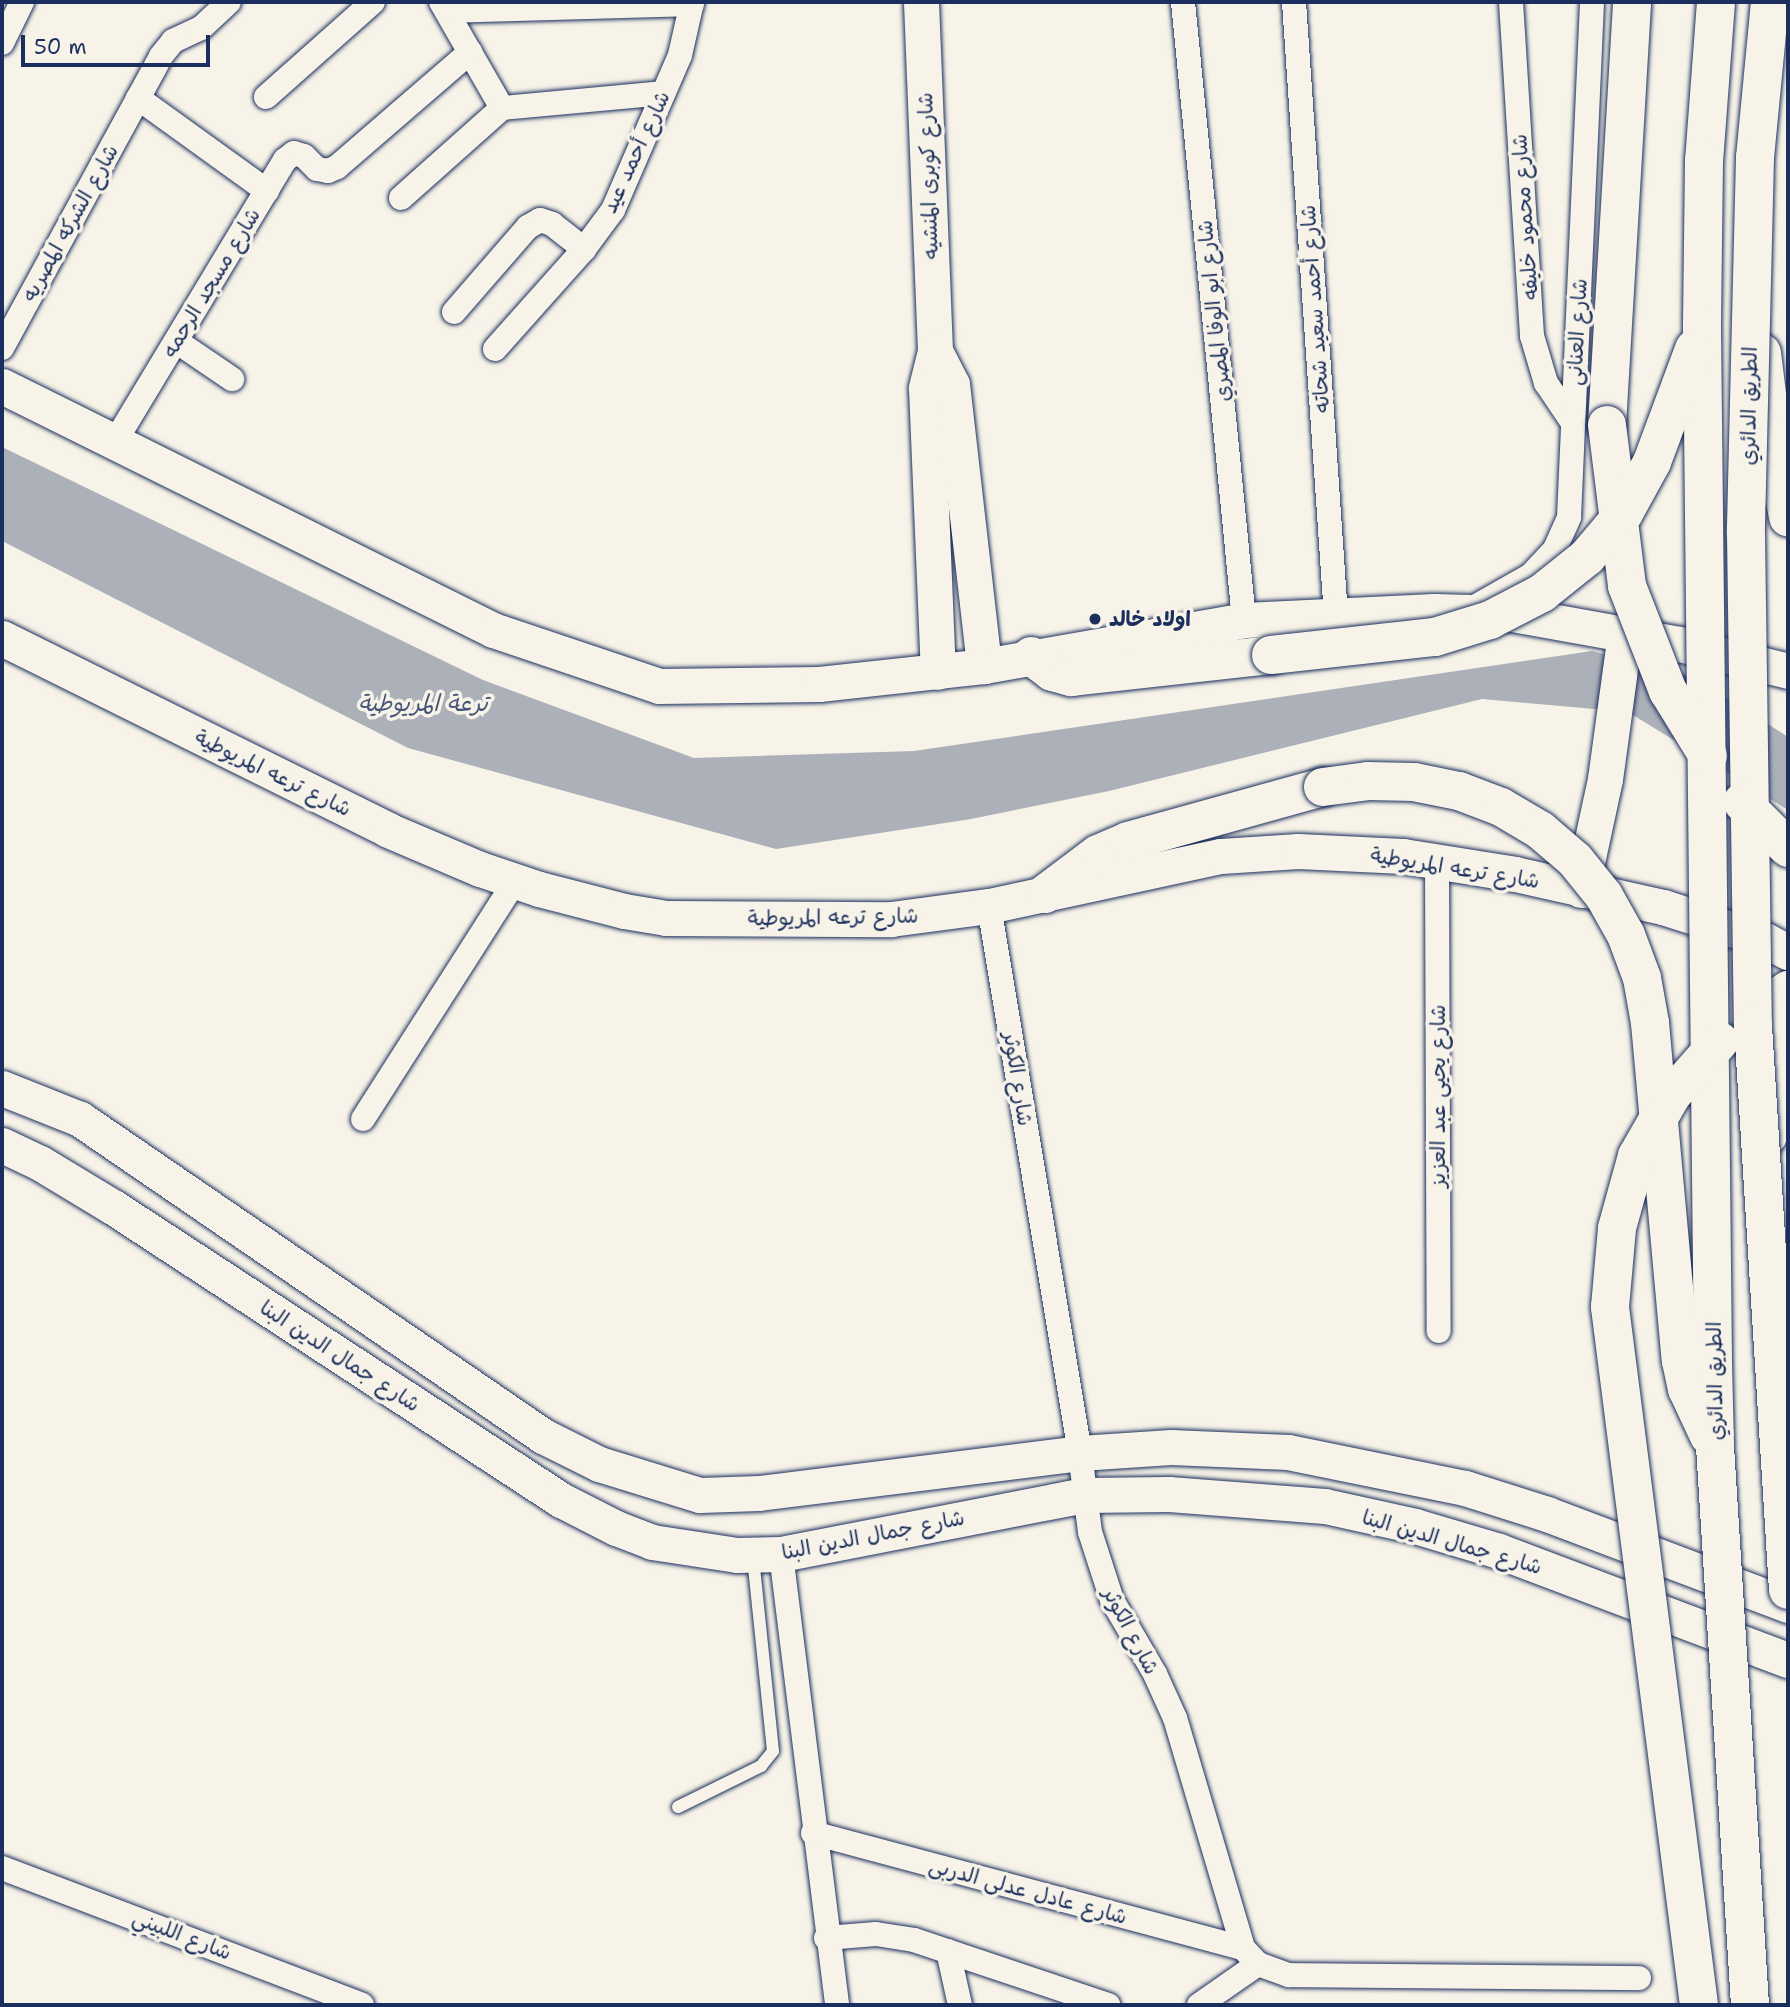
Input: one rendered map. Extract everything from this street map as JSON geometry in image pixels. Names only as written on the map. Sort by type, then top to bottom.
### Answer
[{"type":"highway","points":[[1632,2],[1607,425],[1627,586],[1668,691],[1725,785],[1788,848]]},
{"type":"highway","name":"الطريق الدائري","points":[[1716,2],[1704,160],[1702,327],[1715,1446],[1750,2005]]},
{"type":"highway","name":"الطريق الدائري","points":[[1770,2],[1755,157],[1746,534],[1753,1026],[1788,1590]]},
{"type":"highway","points":[[1752,264],[1772,436],[1788,517]]},
{"type":"highway","points":[[1031,656],[1052,672],[1071,677],[1435,637],[1490,620],[1542,593],[1587,557],[1624,513],[1652,462],[1702,327]]},
{"type":"highway","points":[[1045,894],[1098,855],[1128,841],[1323,787],[1368,781],[1414,782],[1459,790],[1501,807],[1541,830],[1575,860],[1604,896],[1626,935],[1642,978],[1650,1023],[1681,1360],[1687,1389],[1715,1446]]},
{"type":"highway","points":[[1699,2005],[1626,1441],[1611,1294],[1617,1228],[1637,1156],[1672,1095],[1719,1042],[1788,990]]},
{"type":"highway","points":[[1762,1173],[1783,1038],[1788,1025]]},
{"type":"main road","name":"شارع كوبرى المنشيه","points":[[921,2],[935,351],[926,388],[938,672]]},
{"type":"main road","name":"شارع كوبرى المنشيه","points":[[935,351],[951,384],[984,666]]},
{"type":"main road","points":[[2,386],[116,440],[494,630],[659,686],[819,684],[984,666],[1244,620],[1466,612],[1507,613],[1624,644],[1788,671]]},
{"type":"main road","name":"شارع ترعه المريوطية","points":[[2,638],[388,830],[515,881],[624,911],[666,918],[891,919],[989,906],[1221,856],[1298,851],[1403,856],[1515,874],[1662,907],[1765,940],[1788,952]]},
{"type":"main road","points":[[1581,890],[1611,741],[1624,644]]},
{"type":"main road","points":[[2,1088],[80,1119],[543,1436],[599,1464],[700,1494],[735,1494],[1080,1453],[1171,1447],[1288,1452],[1465,1488],[1547,1514],[1788,1605]]},
{"type":"main road","name":"شارع جمال الدين البنا","points":[[2,1145],[40,1163],[113,1207],[570,1505],[652,1542],[726,1554],[767,1554],[1084,1495],[1169,1494],[1325,1507],[1415,1526],[1499,1551],[1788,1660]]},
{"type":"main road","points":[[1169,1494],[1171,1447]]},
{"type":"street","points":[[2,43],[22,2]]},
{"type":"street","name":"شارع الشركه المصريه","points":[[2,348],[138,98],[173,41],[201,28],[229,2]]},
{"type":"street","points":[[266,97],[373,2]]},
{"type":"street","name":"شارع ابو الوفا المصري","points":[[1183,2],[1244,620]]},
{"type":"street","name":"شارع أحمد سعيد شحاته","points":[[1294,2],[1336,616]]},
{"type":"street","name":"شارع محمود خليفه","points":[[1511,2],[1532,337],[1546,383],[1573,423]]},
{"type":"street","name":"شارع العنانى","points":[[1466,612],[1531,575],[1555,549],[1569,517],[1592,2]]},
{"type":"street","points":[[502,108],[444,6],[692,3]]},
{"type":"street","name":"شارع أحمد عيد","points":[[495,349],[584,249],[613,210],[680,55],[692,3]]},
{"type":"street","name":"شارع مسجد الرحمه","points":[[116,440],[285,160],[294,153],[304,156],[317,169],[328,171],[337,167],[470,52]]},
{"type":"street","points":[[401,198],[502,108],[663,93]]},
{"type":"street","points":[[138,98],[267,191]]},
{"type":"street","points":[[454,312],[528,227],[540,220],[552,224],[584,249]]},
{"type":"street","points":[[176,341],[232,379]]},
{"type":"street","name":"شارع يحيى عبد العزيز","points":[[1437,861],[1439,1331]]},
{"type":"street","points":[[363,1119],[515,881]]},
{"type":"street","name":"شارع الكوثر","points":[[989,906],[1080,1453],[1084,1495],[1099,1568],[1112,1600],[1155,1674],[1175,1718],[1251,1956]]},
{"type":"street","points":[[767,1554],[813,1833],[836,2005]]},
{"type":"street","name":"شارع عادل عدلى الدربى","points":[[813,1833],[1251,1956]]},
{"type":"street","name":"شارع اللبيني","points":[[2,1868],[362,2005]]},
{"type":"street","points":[[826,1938],[876,1934],[915,1940],[1108,2005]]},
{"type":"street","points":[[948,1951],[960,2005]]},
{"type":"street","points":[[1199,2005],[1251,1956],[1289,1975],[1639,1978]]},
{"type":"lane","points":[[678,1807],[761,1766],[773,1751],[767,1554]]},
{"type":"water","name":"ترعة المريوطية","points":[[2,447],[483,680],[694,758],[914,751],[1592,651],[1696,678],[1788,737],[1788,810],[1628,712],[1482,699],[1109,791],[971,819],[776,849],[408,748],[2,541]]},
{"type":"place","name":"اولاد خالد","points":[[1095,619]]}]
